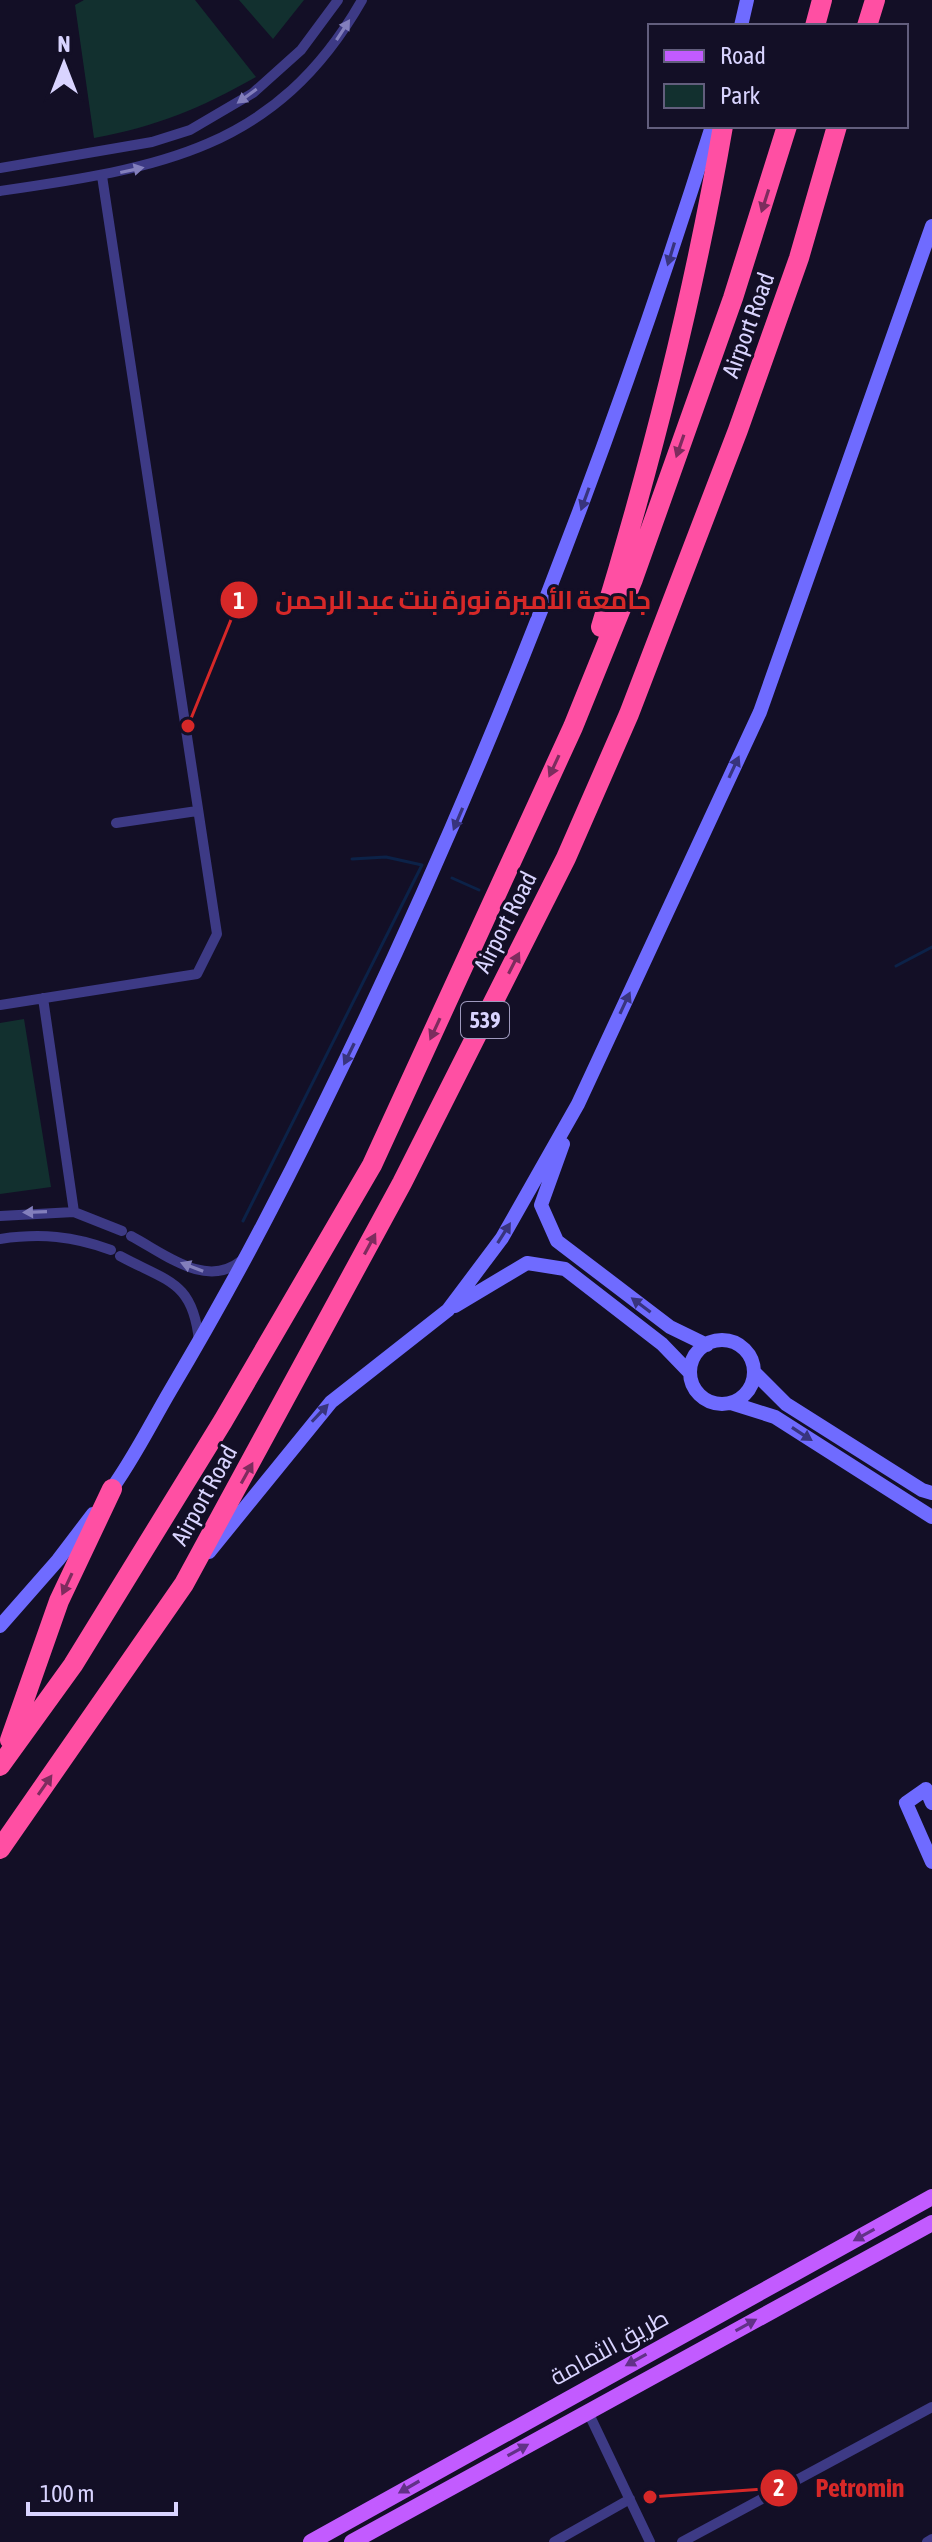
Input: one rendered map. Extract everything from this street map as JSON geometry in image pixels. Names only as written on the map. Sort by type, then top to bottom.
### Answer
[{"type":"highway","points":[[816,24],[822,0]]},
{"type":"highway","points":[[868,24],[875,0]]},
{"type":"highway","points":[[568,737],[638,506],[711,194],[723,128]]},
{"type":"highway","name":"Airport Road","points":[[1,1764],[90,1638],[223,1421],[372,1165],[568,737],[639,564],[733,298],[786,128]]},
{"type":"highway","name":"Airport Road","points":[[0,1849],[184,1584],[402,1183],[566,858],[629,714],[799,258],[836,128]]},
{"type":"highway","points":[[372,1165],[402,1183]]},
{"type":"highway","points":[[1,1764],[59,1601],[112,1489]]},
{"type":"main road","points":[[741,24],[747,0]]},
{"type":"main road","points":[[0,1626],[58,1560],[112,1489],[199,1342],[252,1252],[406,937],[543,612],[660,291],[711,128]]},
{"type":"main road","points":[[448,1310],[502,1238],[578,1104],[760,712],[932,226]]},
{"type":"main road","points":[[578,1104],[541,1205],[557,1241],[670,1327],[707,1345]]},
{"type":"main road","points":[[184,1584],[331,1402],[448,1310],[527,1263],[565,1269],[662,1344],[690,1373]]},
{"type":"main road","points":[[731,1403],[750,1388],[754,1372],[750,1357],[735,1343],[725,1341],[707,1345],[697,1353],[690,1373],[692,1383],[705,1399],[731,1403],[775,1417],[932,1517]]},
{"type":"main road","points":[[754,1372],[786,1404],[922,1490],[932,1493]]},
{"type":"main road","points":[[930,1793],[906,1803],[932,1862]]},
{"type":"main road","name":"طريق الثمامة","points":[[311,2542],[932,2197]]},
{"type":"main road","name":"طريق الثمامة","points":[[352,2542],[932,2223]]},
{"type":"street","points":[[0,168],[152,142],[190,130],[253,93],[301,50],[338,0]]},
{"type":"street","points":[[0,191],[102,176],[197,150],[233,134],[264,114],[327,55],[362,0]]},
{"type":"street","points":[[0,1005],[197,974],[217,934],[102,176]]},
{"type":"street","points":[[116,823],[197,811]]},
{"type":"street","points":[[43,998],[74,1212]]},
{"type":"street","points":[[0,1216],[74,1212],[127,1233],[189,1267],[211,1273],[228,1272],[252,1252]]},
{"type":"street","points":[[0,1239],[44,1234],[79,1238],[116,1253],[183,1291],[195,1308],[199,1342]]},
{"type":"street","points":[[682,2542],[932,2407]]},
{"type":"street","points":[[588,2412],[650,2542]]},
{"type":"street","points":[[554,2542],[630,2499]]},
{"type":"street","points":[[927,2542],[932,2539]]},
{"type":"green space","points":[[84,0],[195,0],[256,77],[178,115],[94,138],[75,5]]},
{"type":"green space","points":[[239,0],[304,0],[273,39]]},
{"type":"green space","points":[[24,1019],[51,1187],[0,1194],[0,1023]]},
{"type":"waterway","points":[[243,1221],[422,865],[386,857],[352,859]]},
{"type":"waterway","points":[[452,878],[479,890]]},
{"type":"waterway","points":[[896,966],[932,947]]},
{"type":"place","name":"جامعة الأميرة نورة بنت عبد الرحمن","points":[[188,726]]},
{"type":"place","name":"Petromin","points":[[650,2497]]}]
